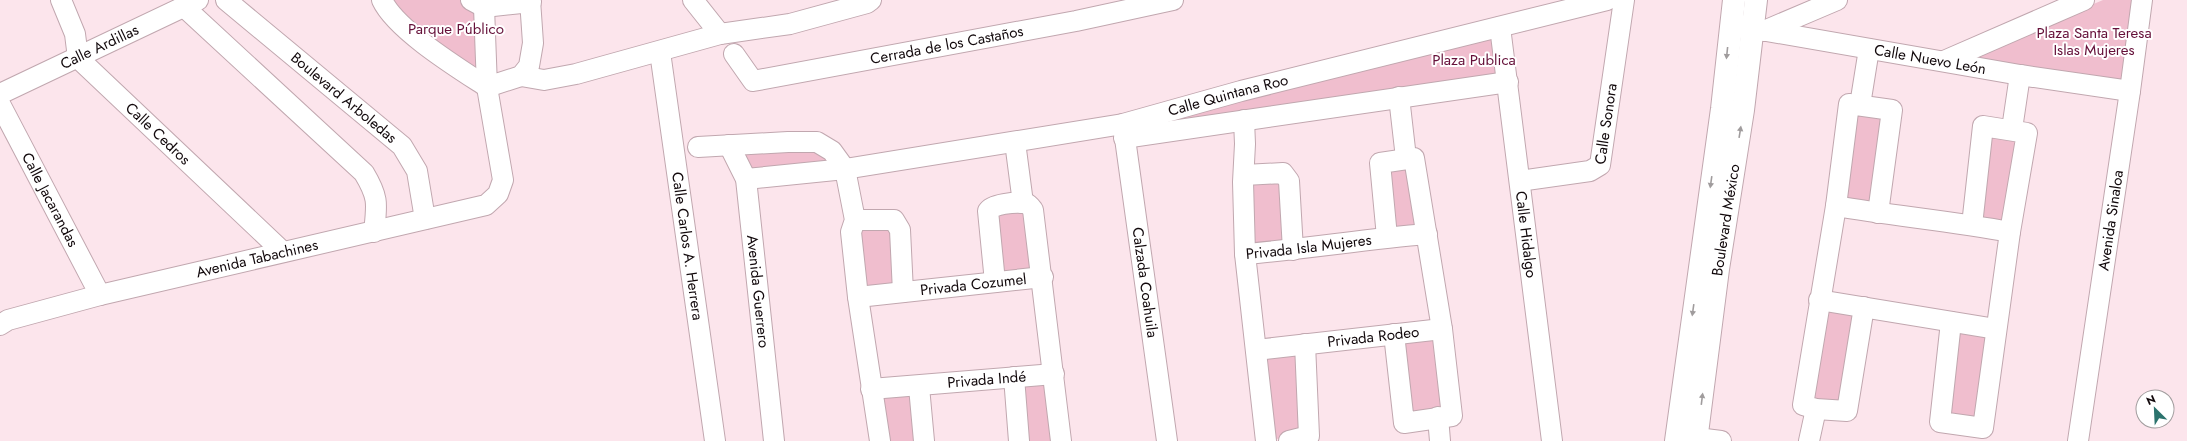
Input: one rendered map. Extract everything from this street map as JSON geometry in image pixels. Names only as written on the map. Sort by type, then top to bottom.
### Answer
[{"type":"main road","name":"Boulevard México","points":[[1682,440],[1734,0]]},
{"type":"main road","name":"Boulevard México","points":[[1682,440],[1718,269],[1743,110],[1758,30],[1756,0]]},
{"type":"street","points":[[61,0],[75,34],[78,58]]},
{"type":"street","name":"Boulevard Arboledas","points":[[226,0],[402,146],[417,171],[425,218]]},
{"type":"street","points":[[382,0],[386,9],[430,49],[487,87]]},
{"type":"street","points":[[693,0],[720,34]]},
{"type":"street","points":[[487,87],[521,76],[544,80],[576,74],[660,52],[720,34],[790,24],[866,3],[871,0]]},
{"type":"street","name":"Cerrada de los Castaños","points":[[734,54],[753,81],[1069,22],[1172,0]]},
{"type":"street","name":"Calle Quintana Roo","points":[[1124,131],[1241,91],[1607,0]]},
{"type":"street","name":"Calle Sonora","points":[[1520,181],[1590,171],[1600,165],[1624,0]]},
{"type":"street","points":[[1758,30],[1837,0]]},
{"type":"street","points":[[1944,61],[2084,0]]},
{"type":"street","name":"Avenida Sinaloa","points":[[2078,441],[2142,0]]},
{"type":"street","points":[[487,87],[478,3],[530,1],[532,56],[529,66],[521,76]]},
{"type":"street","points":[[191,3],[364,173],[372,187],[377,201],[374,232]]},
{"type":"street","name":"Calle Ardillas","points":[[0,94],[191,3]]},
{"type":"street","name":"Calle Nuevo León","points":[[1730,24],[2020,75],[2130,90]]},
{"type":"street","name":"Calle Hidalgo","points":[[1500,27],[1552,441]]},
{"type":"street","points":[[1860,105],[1869,49]]},
{"type":"street","name":"Calle Carlos A. Herrera","points":[[660,52],[715,441]]},
{"type":"street","name":"Calle Cedros","points":[[78,58],[283,252]]},
{"type":"street","points":[[2012,129],[2020,75]]},
{"type":"street","name":"Calle Quintana Roo","points":[[746,179],[844,169],[1015,142],[1244,120],[1508,82]]},
{"type":"street","name":"Avenida Tabachines","points":[[3,316],[100,296],[283,252],[374,232],[425,218],[486,205],[498,194],[503,180],[487,87]]},
{"type":"street","points":[[1399,97],[1406,158]]},
{"type":"street","name":"Calle Jacarandas","points":[[0,104],[100,296]]},
{"type":"street","points":[[1864,307],[1847,411],[1816,409],[1803,404],[1819,300],[1836,206],[1849,104],[1892,110],[1878,214]]},
{"type":"street","name":"Privada Isla Mujeres","points":[[1244,120],[1245,254],[1294,250],[1387,237],[1427,234]]},
{"type":"street","points":[[1951,322],[1940,422],[1968,434],[1983,428],[2010,232],[2027,133],[2012,129],[1983,126],[1972,225]]},
{"type":"street","name":"Calzada Coahuila","points":[[1124,131],[1167,441]]},
{"type":"street","points":[[698,147],[788,142],[817,142],[832,151],[844,169],[855,220],[851,232],[858,297],[880,441]]},
{"type":"street","points":[[1015,142],[1023,202]]},
{"type":"street","name":"Avenida Guerrero","points":[[729,145],[746,179],[774,441]]},
{"type":"street","points":[[1387,237],[1380,163],[1414,158],[1442,328],[1452,416],[1404,423],[1394,334]]},
{"type":"street","points":[[1244,175],[1283,172],[1286,174],[1289,181],[1294,250]]},
{"type":"street","points":[[996,282],[988,211],[993,206],[1023,202],[1030,205],[1033,210],[1043,277],[1061,441]]},
{"type":"street","points":[[1836,206],[1878,214],[1972,225],[2010,232]]},
{"type":"street","name":"Privada Cozumel","points":[[855,220],[894,220],[897,222],[900,230],[903,292]]},
{"type":"street","points":[[1245,254],[1266,441]]},
{"type":"street","name":"Privada Cozumel","points":[[858,297],[1043,277]]},
{"type":"street","points":[[1819,300],[1996,330]]},
{"type":"street","name":"Privada Rodeo","points":[[1256,350],[1442,328]]},
{"type":"street","points":[[1289,441],[1309,436],[1305,344]]},
{"type":"street","name":"Privada Indé","points":[[871,389],[919,387],[1054,374]]},
{"type":"street","points":[[1014,377],[1019,441]]},
{"type":"street","points":[[919,387],[924,441]]},
{"type":"street","points":[[1809,441],[1816,409]]},
{"type":"street","points":[[1438,417],[1440,441]]},
{"type":"street","points":[[1682,440],[1721,441]]},
{"type":"green space","name":"Parque Público","points":[[383,0],[471,0],[484,7],[487,87]]},
{"type":"green space","name":"Plaza Santa Teresa Islas Mujeres","points":[[2103,0],[2133,0],[2124,81],[1963,59]]},
{"type":"green space","name":"Plaza Publica","points":[[1498,32],[1503,78],[1128,134],[1241,95]]},
{"type":"green space","points":[[1851,107],[1890,112],[1875,211],[1838,204]]},
{"type":"green space","points":[[1985,129],[2025,136],[2008,229],[1976,223]]},
{"type":"green space","points":[[815,144],[840,167],[746,176],[732,146]]},
{"type":"green space","points":[[1414,159],[1426,233],[1388,237],[1381,163]]},
{"type":"green space","points":[[1282,175],[1292,248],[1247,252],[1246,177]]},
{"type":"green space","points":[[1028,210],[1036,273],[999,277],[994,213]]},
{"type":"green space","points":[[856,222],[891,224],[897,288],[861,293]]},
{"type":"green space","points":[[1820,303],[1861,311],[1844,407],[1805,403]]},
{"type":"green space","points":[[1953,325],[1989,334],[1981,425],[1943,419]]},
{"type":"green space","points":[[1439,331],[1451,414],[1406,421],[1396,336]]},
{"type":"green space","points":[[1303,347],[1307,435],[1268,440],[1258,352]]},
{"type":"green space","points":[[1052,376],[1056,441],[1020,441],[1017,379]]},
{"type":"green space","points":[[916,390],[920,441],[883,441],[875,391]]}]
